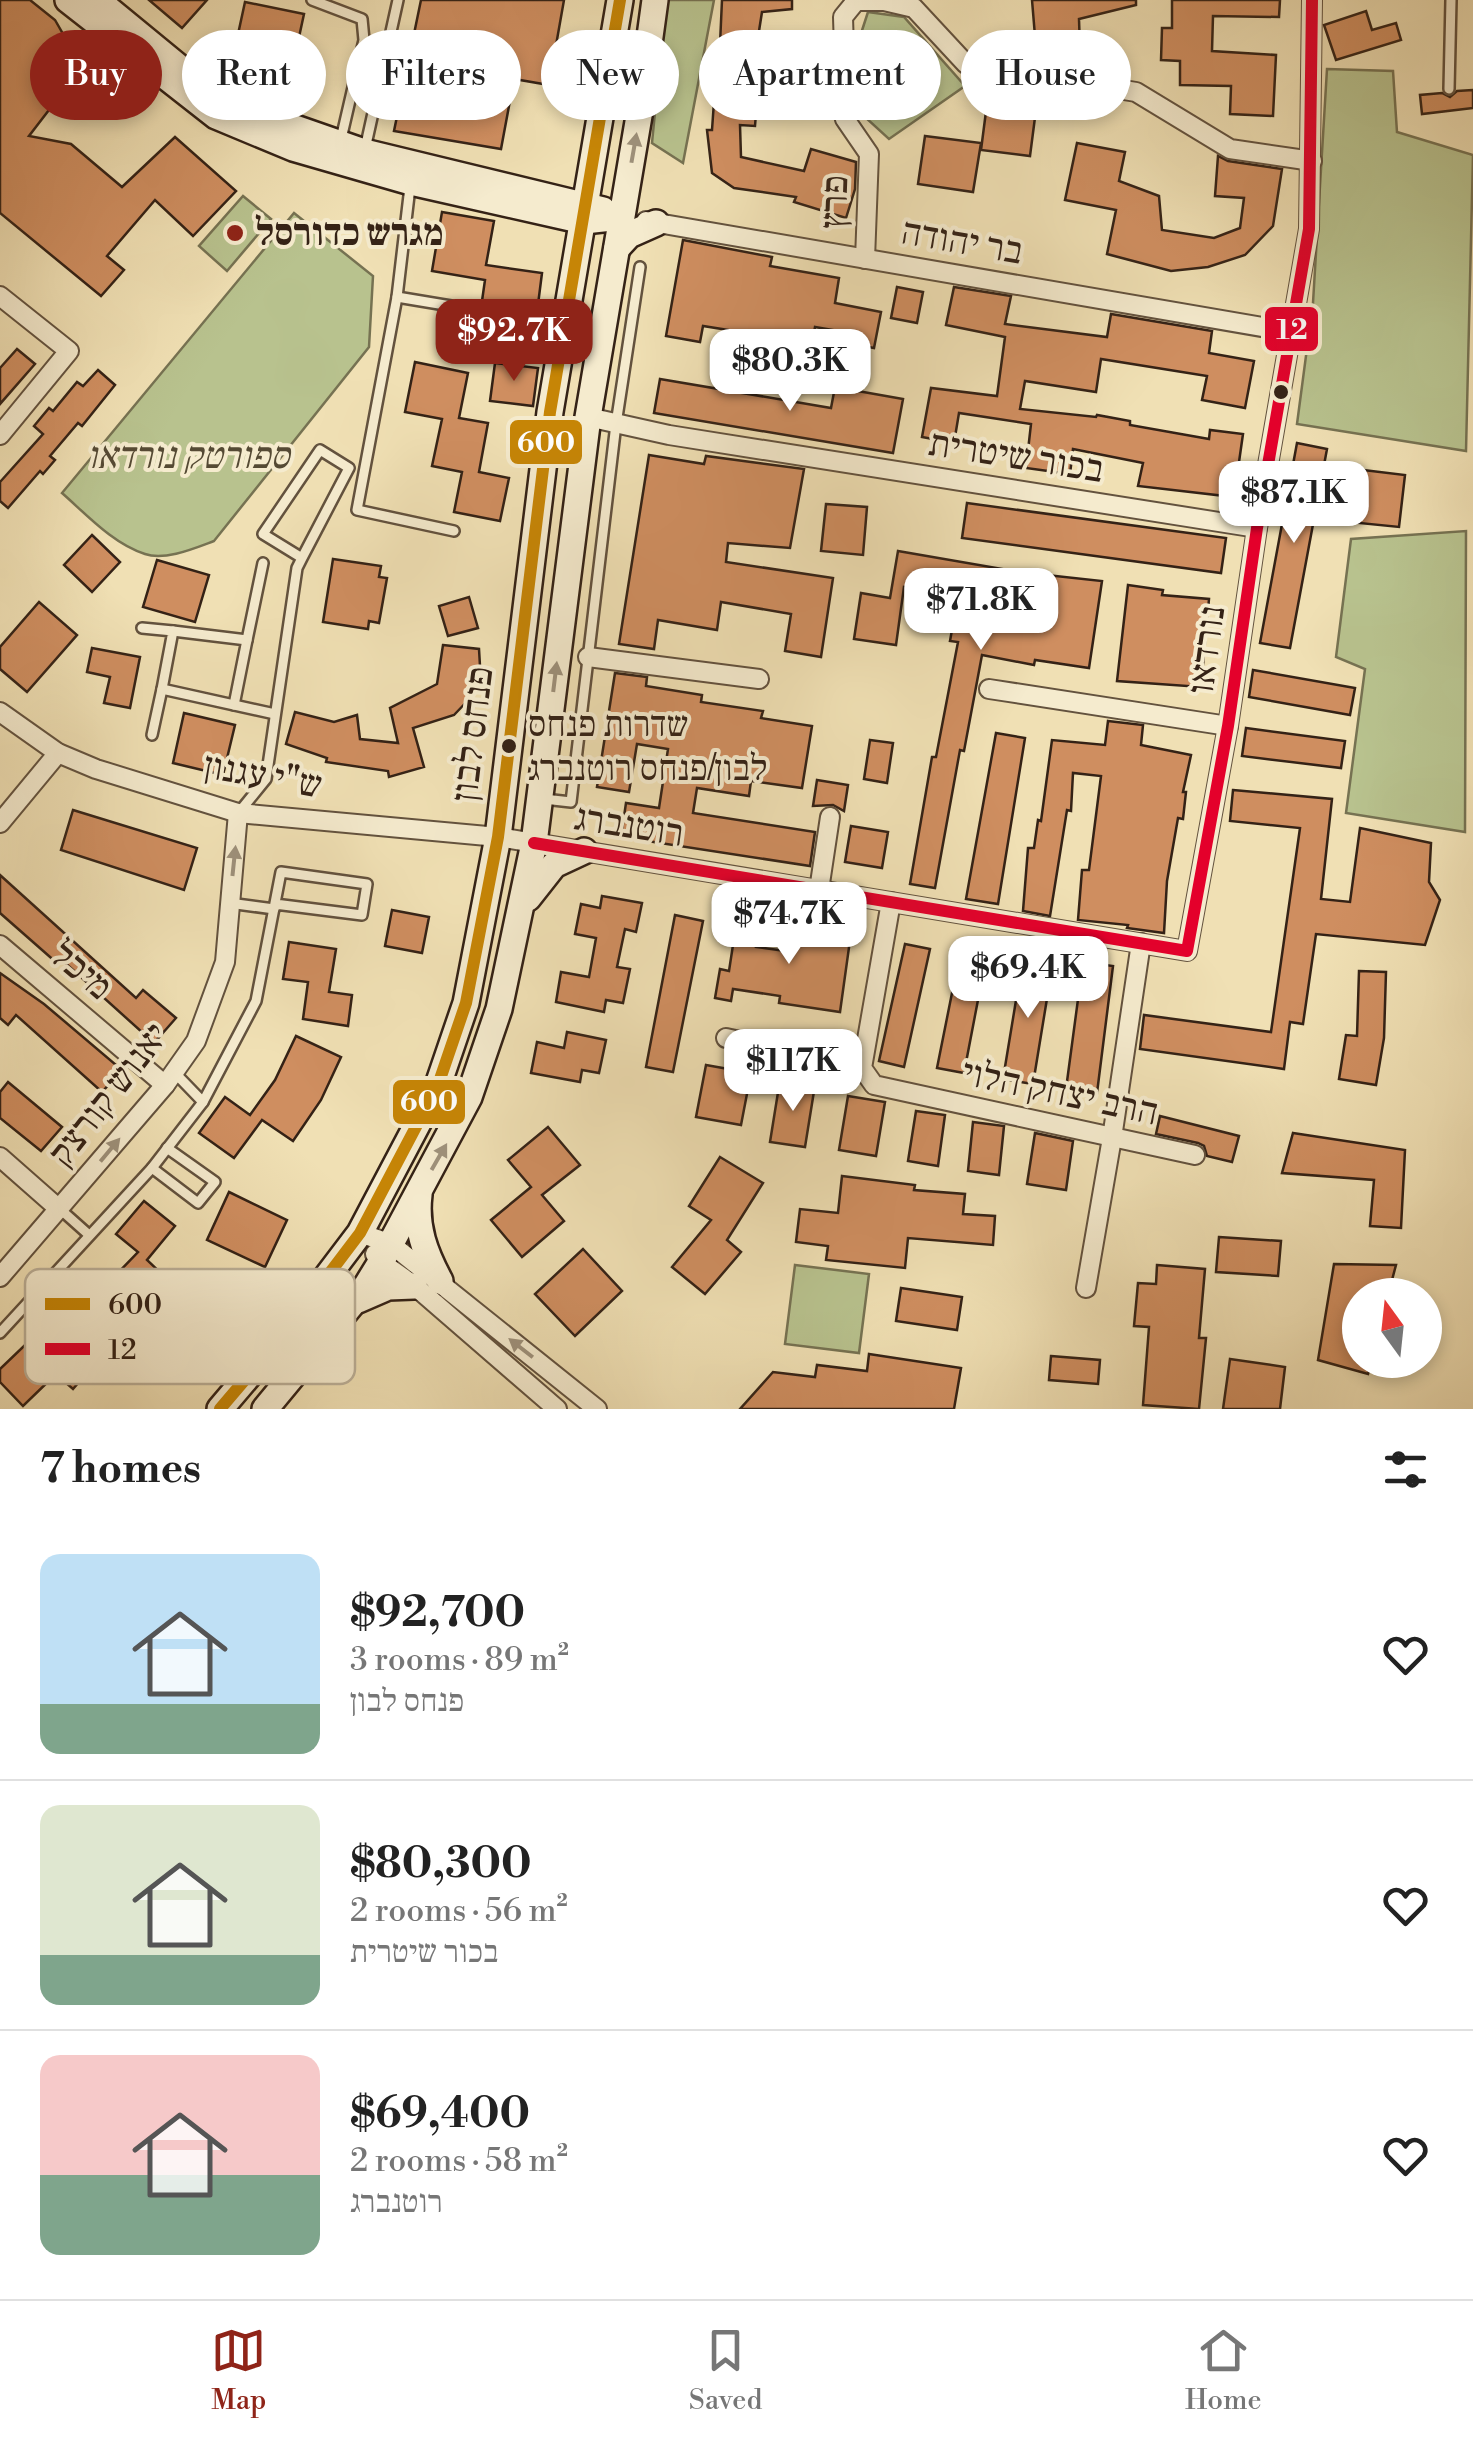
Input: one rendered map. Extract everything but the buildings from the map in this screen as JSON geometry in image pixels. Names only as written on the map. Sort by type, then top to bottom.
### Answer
[{"type":"main road","points":[[68,0],[216,116],[293,148],[621,217]]},
{"type":"main road","points":[[97,0],[208,92],[249,112],[352,147],[413,173]]},
{"type":"main road","name":"פנחס לבון","points":[[333,1269],[360,1233],[444,1069],[466,1004],[498,837],[550,412],[620,0]]},
{"type":"main road","name":"פנחס לבון","points":[[355,1300],[386,1253],[469,1098],[499,1010],[534,843],[588,417],[655,0]]},
{"type":"main road","points":[[617,248],[629,235],[656,223]]},
{"type":"main road","points":[[516,926],[541,878],[554,865],[584,851]]},
{"type":"main road","points":[[355,1302],[388,1287],[427,1283],[418,1217],[419,1192]]},
{"type":"main road","name":"פנחס לבון","points":[[220,1409],[241,1384]]},
{"type":"main road","name":"פנחס לבון","points":[[265,1409],[286,1384]]},
{"type":"street","name":"נורדאו","points":[[1187,951],[1309,229],[1312,0]]},
{"type":"street","name":"פרץ","points":[[865,259],[869,154],[845,119],[838,91],[844,49],[843,17],[856,1],[884,1],[914,8],[966,64],[1136,92],[1230,149],[1312,161]]},
{"type":"street","name":"בר יהודה","points":[[621,217],[1291,332]]},
{"type":"street","points":[[0,296],[69,351],[0,436]]},
{"type":"street","name":"בכור שיטרית","points":[[588,417],[1257,528]]},
{"type":"street","points":[[588,657],[759,680]]},
{"type":"street","points":[[989,689],[1228,726]]},
{"type":"street","name":"ש\"י עגנון","points":[[0,712],[58,753],[238,813],[534,843]]},
{"type":"street","points":[[0,823],[58,753]]},
{"type":"street","name":"יאנוש קורצק","points":[[0,1276],[170,1078],[196,1041],[225,962],[238,813]]},
{"type":"street","points":[[819,890],[830,817]]},
{"type":"street","name":"רוטנברג","points":[[534,843],[1187,951]]},
{"type":"street","points":[[862,1068],[891,902]]},
{"type":"street","points":[[1086,1288],[1140,943]]},
{"type":"street","name":"מיכל","points":[[0,944],[170,1078]]},
{"type":"street","name":"הרב יצחק הלוי","points":[[726,1038],[862,1068],[874,1085],[1194,1154]]},
{"type":"street","points":[[0,1157],[60,1209]]},
{"type":"street","points":[[360,1233],[477,1314],[597,1409]]},
{"type":"street","points":[[427,1283],[465,1330],[556,1409]]},
{"type":"street","points":[[465,1330],[477,1314]]},
{"type":"lane","points":[[312,0],[362,19],[364,40],[352,147]]},
{"type":"lane","points":[[352,147],[398,0]]},
{"type":"lane","points":[[1449,90],[1451,0]]},
{"type":"lane","points":[[413,173],[397,297],[356,510],[454,531]]},
{"type":"lane","points":[[540,798],[571,802],[616,424],[640,267]]},
{"type":"lane","points":[[397,297],[469,309]]},
{"type":"lane","points":[[238,813],[266,779],[297,568],[349,468],[320,450],[264,534],[302,558]]},
{"type":"lane","points":[[234,704],[263,563]]},
{"type":"lane","points":[[142,628],[247,640]]},
{"type":"lane","points":[[152,734],[173,631]]},
{"type":"lane","points":[[162,689],[276,714]]},
{"type":"lane","points":[[57,1269],[152,1168],[204,1102],[256,1001],[274,906],[280,872],[367,884],[362,916],[274,906],[230,903]]},
{"type":"lane","points":[[170,1078],[204,1102]]},
{"type":"lane","points":[[152,1168],[198,1203],[215,1182],[167,1148]]},
{"type":"lane","points":[[60,1209],[88,1234]]},
{"type":"lane","points":[[0,1333],[25,1305]]},
{"type":"green space","points":[[666,0],[714,0],[708,30],[699,30],[699,79],[683,163],[652,143],[654,120],[679,120],[679,30],[663,30]]},
{"type":"green space","points":[[868,12],[904,17],[915,30],[862,30]]},
{"type":"green space","points":[[941,59],[961,81],[961,89],[941,103]]},
{"type":"green space","points":[[1327,69],[1393,71],[1397,132],[1473,155],[1466,451],[1297,424],[1313,303]]},
{"type":"green space","points":[[868,120],[916,120],[889,139]]},
{"type":"green space","name":"מגרש כדורסל","points":[[243,196],[271,219],[227,271],[199,246]]},
{"type":"green space","name":"ספורטק נורדאו","points":[[294,213],[373,276],[369,347],[214,541],[162,556],[133,549],[100,528],[62,493]]},
{"type":"green space","points":[[1466,531],[1465,832],[1346,813],[1365,669],[1336,657],[1351,539]]},
{"type":"green space","points":[[795,1265],[869,1274],[859,1353],[785,1344]]},
{"type":"transit line","name":"600","points":[[333,1269],[360,1233],[438,1085],[466,1003],[498,837],[550,412],[620,0]]},
{"type":"transit line","name":"12","points":[[534,843],[1187,951],[1309,229],[1312,0]]},
{"type":"transit line","name":"600","points":[[220,1409],[241,1384]]},
{"type":"place","name":"מגרש כדורסל","points":[[235,233]]},
{"type":"place","name":"שדרות פנחס לבון/פנחס רוטנברג","points":[[509,746]]}]
